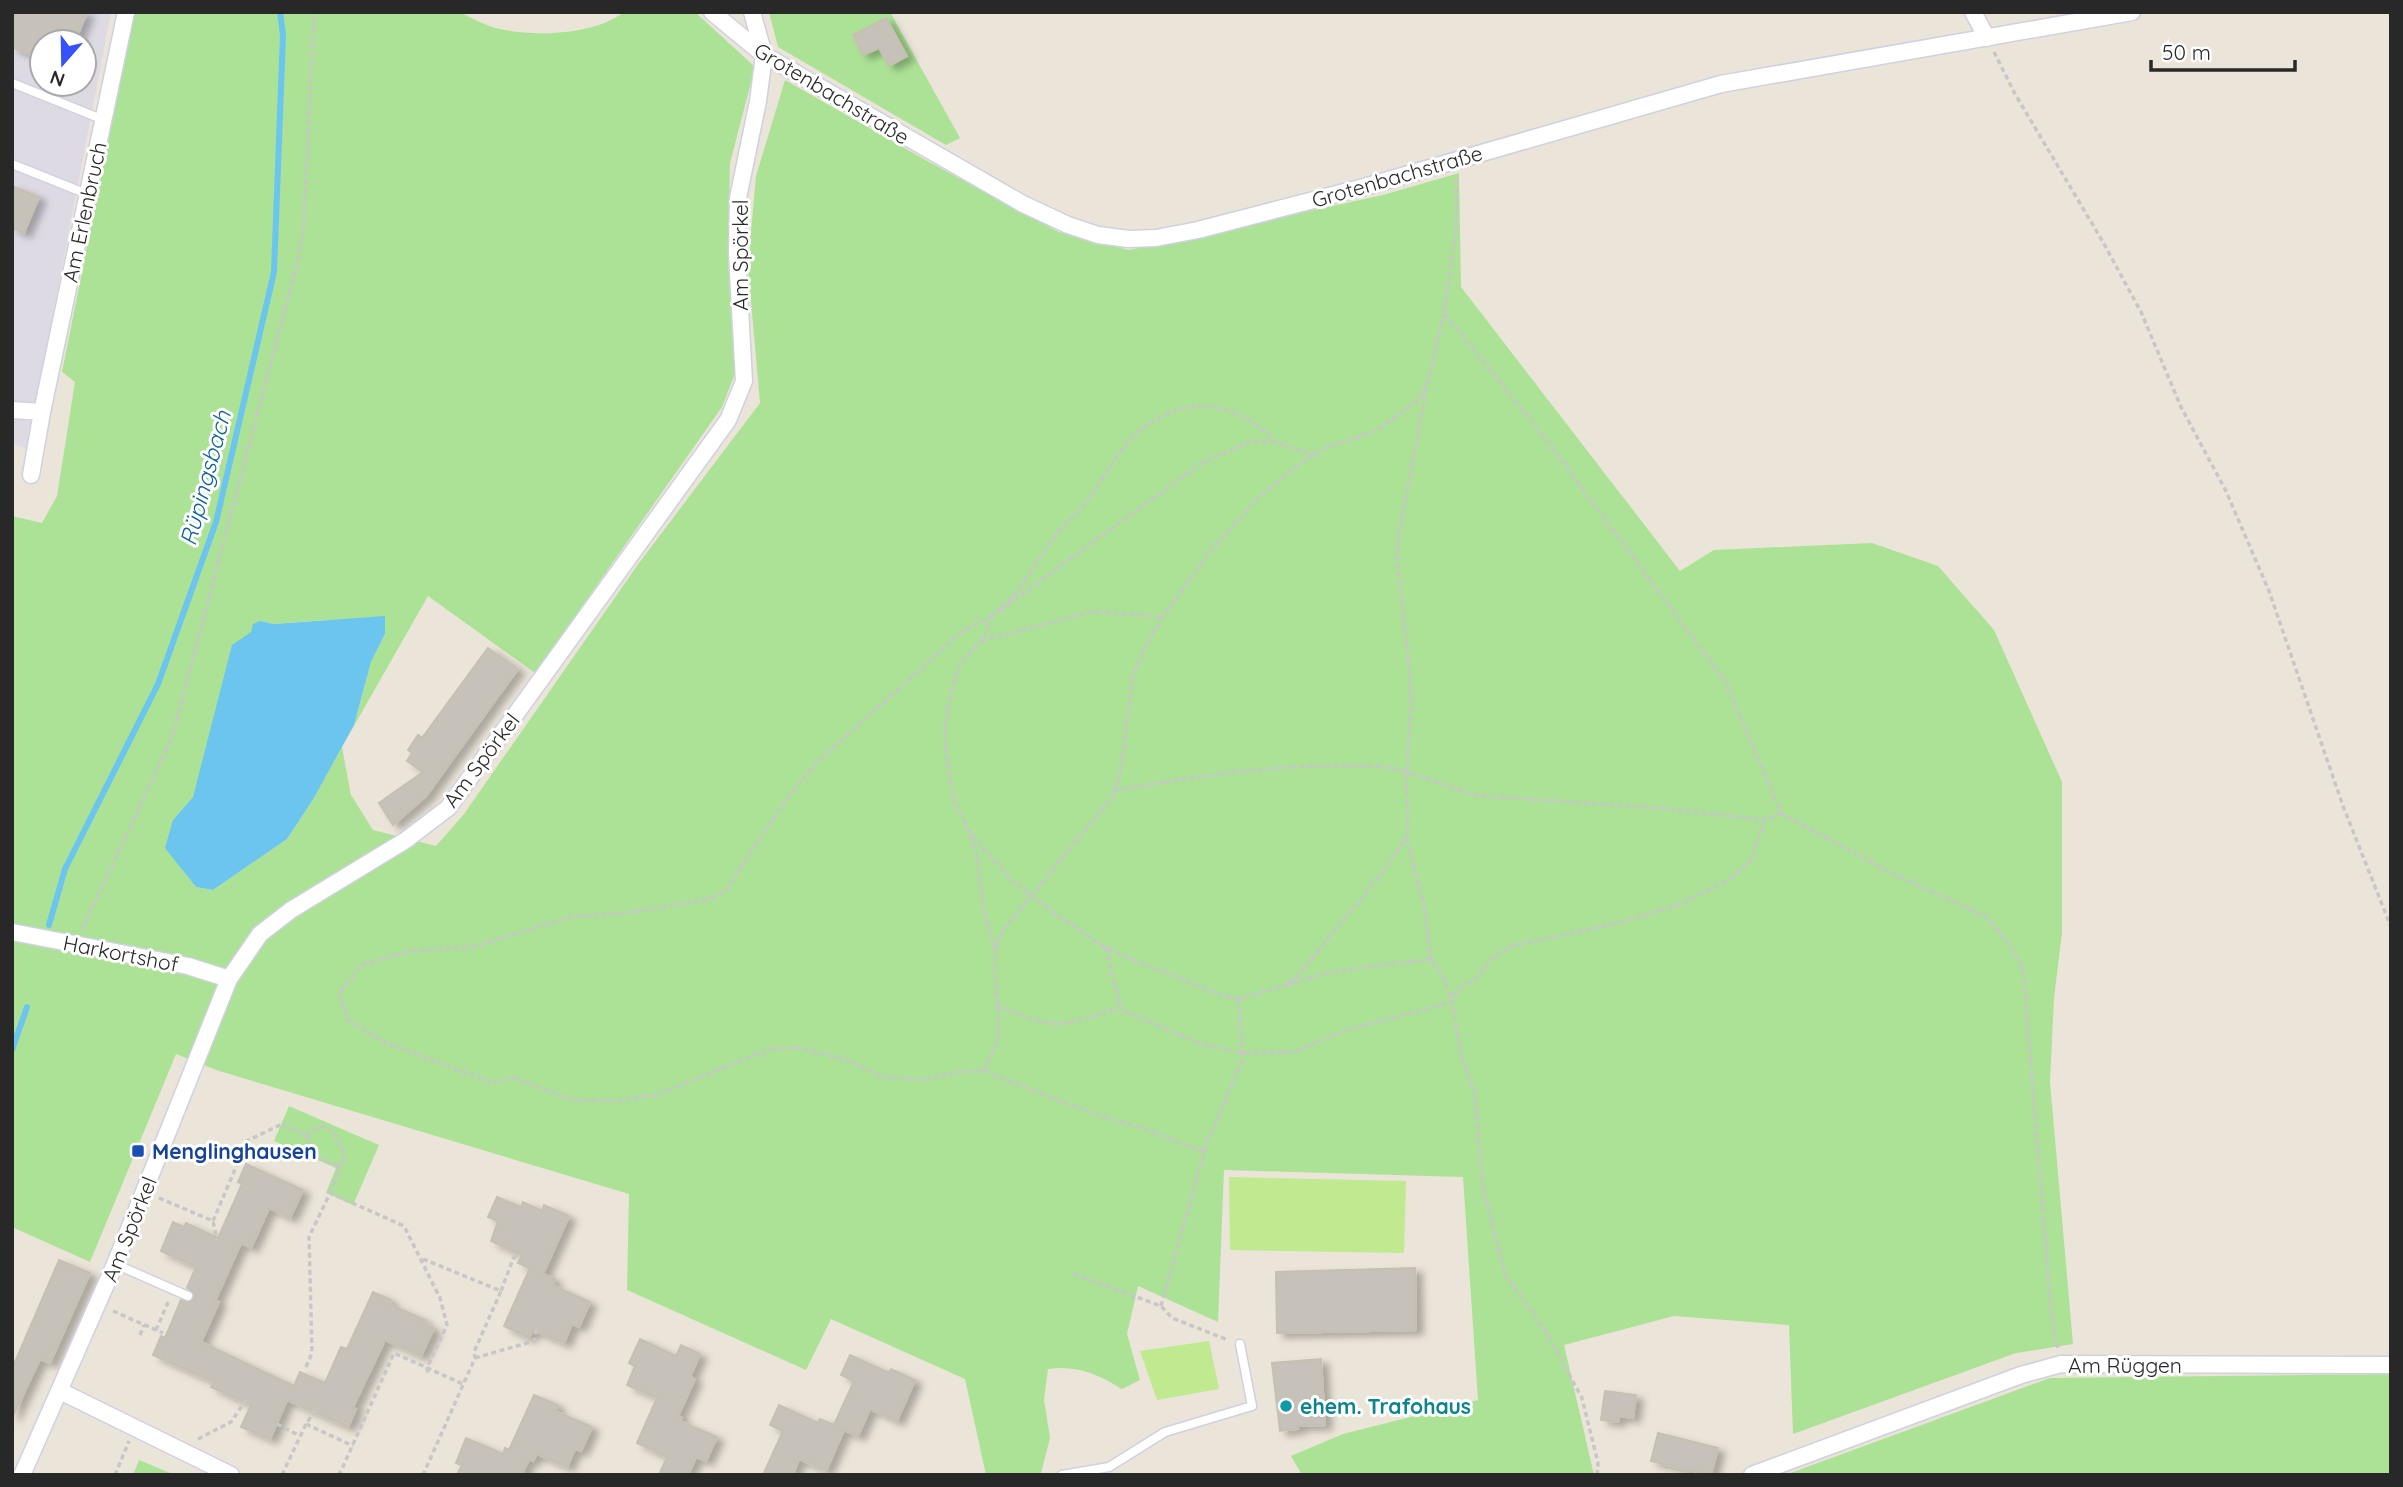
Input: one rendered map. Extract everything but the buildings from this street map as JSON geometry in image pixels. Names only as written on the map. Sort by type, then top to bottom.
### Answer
[{"type":"street","name":"Am Erlenbruch","points":[[32,475],[42,412],[126,12]]},
{"type":"street","name":"Grotenbachstraße","points":[[712,12],[764,55],[1023,204],[1068,225],[1098,235],[1129,239],[1156,238],[1198,230],[1364,187],[1721,84],[2132,12]]},
{"type":"street","name":"Am Spörkel","points":[[22,1475],[115,1264],[229,979],[260,934],[291,910],[407,840],[448,808],[728,420],[744,381],[737,254],[738,198],[758,101],[764,55],[752,12]]},
{"type":"street","points":[[1973,12],[1987,38]]},
{"type":"street","points":[[12,410],[42,412]]},
{"type":"street","name":"Harkortshof","points":[[12,932],[188,966],[229,979]]},
{"type":"street","name":"Am Rüggen","points":[[1752,1475],[2021,1375],[2061,1364],[2391,1365]]},
{"type":"street","points":[[61,1391],[231,1475]]},
{"type":"lane","points":[[12,83],[104,120]]},
{"type":"lane","points":[[12,164],[88,195]]},
{"type":"lane","points":[[115,1264],[188,1296]]},
{"type":"lane","points":[[1062,1475],[1109,1467],[1165,1432],[1252,1406],[1240,1344]]},
{"type":"path","points":[[76,944],[172,738],[300,251],[304,221],[314,12]]},
{"type":"path","points":[[1987,38],[2015,94],[2103,242],[2141,312],[2181,407],[2226,491],[2269,591],[2343,806],[2391,927]]},
{"type":"path","points":[[1457,159],[1456,230],[1444,313],[1427,384],[1399,533],[1397,559],[1410,675],[1406,838],[1424,904],[1432,960],[1444,978],[1452,1002],[1461,1054],[1475,1094],[1482,1182],[1505,1274],[1546,1332],[1582,1398],[1598,1463],[1597,1475]]},
{"type":"path","points":[[1444,313],[1544,437],[1725,681],[1781,813],[1885,870],[1986,917],[2007,940],[2023,969],[2051,1311],[2061,1364]]},
{"type":"path","points":[[984,1070],[999,1036],[993,969],[995,952],[1003,930],[1112,797],[1125,745],[1133,676],[1146,645],[1163,617],[1210,551],[1259,497],[1323,449],[1378,430],[1416,401],[1427,384]]},
{"type":"path","points":[[995,952],[984,912],[976,851],[954,802],[946,755],[945,724],[960,664],[985,635],[993,615],[1018,589],[1060,528],[1083,506],[1137,433],[1167,414],[1199,405],[1231,410],[1258,424],[1275,442]]},
{"type":"path","points":[[1204,1152],[1151,1130],[1042,1094],[984,1070],[922,1080],[882,1077],[847,1060],[800,1048],[769,1049],[656,1095],[617,1101],[574,1100],[514,1078],[490,1082],[384,1041],[348,1020],[339,994],[361,965],[410,951],[472,947],[570,918],[710,899],[724,891],[785,801],[816,763],[964,630],[993,615],[1203,462],[1253,441],[1275,442],[1314,455]]},
{"type":"path","points":[[979,641],[1094,611],[1163,617]]},
{"type":"path","points":[[1114,790],[1211,775],[1308,766],[1387,767],[1481,796],[1663,808],[1764,820],[1781,813]]},
{"type":"path","points":[[1452,1002],[1458,989],[1474,980],[1495,956],[1515,945],[1646,915],[1681,904],[1731,878],[1753,857],[1764,820]]},
{"type":"path","points":[[968,830],[1012,880],[1069,924],[1106,947],[1222,995],[1239,999],[1323,974],[1432,960]]},
{"type":"path","points":[[1285,987],[1300,973],[1377,879],[1406,838]]},
{"type":"path","points":[[1106,947],[1120,1007],[1131,1015],[1199,1043],[1241,1053],[1294,1052],[1346,1030],[1452,1002]]},
{"type":"path","points":[[1161,1306],[1204,1152],[1241,1061],[1239,999]]},
{"type":"path","points":[[996,1004],[1029,1019],[1059,1025],[1077,1022],[1120,1007]]},
{"type":"path","points":[[217,1240],[213,1220],[247,1141],[282,1124],[306,1135],[314,1155],[340,1167]]},
{"type":"path","points":[[306,1135],[320,1126],[333,1131],[345,1155],[309,1237],[312,1353],[306,1367]]},
{"type":"path","points":[[144,1191],[213,1220]]},
{"type":"path","points":[[330,1193],[404,1226],[440,1298],[447,1325],[427,1368],[428,1374]]},
{"type":"path","points":[[424,1475],[475,1357],[474,1352],[513,1259],[519,1253]]},
{"type":"path","points":[[421,1258],[501,1291]]},
{"type":"path","points":[[1074,1274],[1161,1306],[1172,1318],[1240,1344]]},
{"type":"path","points":[[156,1330],[174,1290]]},
{"type":"path","points":[[97,1304],[163,1333]]},
{"type":"path","points":[[140,1335],[144,1325]]},
{"type":"path","points":[[475,1357],[534,1341],[536,1329]]},
{"type":"path","points":[[338,1475],[394,1353],[463,1384]]},
{"type":"path","points":[[177,1449],[231,1422],[248,1397]]},
{"type":"path","points":[[282,1475],[306,1424],[317,1408]]},
{"type":"path","points":[[277,1424],[300,1436]]},
{"type":"path","points":[[306,1424],[353,1446]]},
{"type":"path","points":[[115,1475],[135,1428]]},
{"type":"shaded area","points":[[12,12],[111,12],[98,80],[98,28],[28,28],[28,98],[94,98],[27,449],[12,443]]},
{"type":"green space","points":[[134,12],[459,12],[500,29],[547,33],[581,30],[612,20],[624,12],[695,12],[755,67],[730,163],[728,261],[736,371],[722,407],[535,673],[428,596],[342,747],[351,795],[373,830],[436,846],[464,814],[639,563],[760,403],[748,267],[756,176],[785,80],[1059,232],[1129,250],[1383,195],[1459,173],[1461,287],[1680,571],[1714,550],[1872,543],[1938,566],[1994,630],[2062,782],[2062,933],[2054,998],[2050,1082],[2073,1344],[2016,1353],[1793,1434],[1789,1325],[1674,1316],[1564,1345],[1594,1475],[1302,1475],[1291,1456],[1343,1434],[1478,1400],[1463,1177],[1224,1170],[1218,1322],[1138,1286],[1127,1334],[1140,1380],[1122,1389],[1086,1372],[1068,1368],[1048,1369],[1044,1400],[1050,1438],[1041,1473],[986,1475],[965,1379],[831,1319],[806,1370],[627,1290],[629,1194],[216,1070],[176,1054],[90,1262],[12,1227],[12,516],[42,523],[57,496],[75,382],[62,372]],"holes":[[[325,620],[385,634],[371,662],[354,725],[314,798],[287,839],[213,890],[196,887],[182,869],[173,820],[193,797],[251,632],[260,621],[274,624]]]},
{"type":"green space","points":[[769,12],[890,12],[960,138],[946,145],[778,47]]},
{"type":"green space","points":[[289,1106],[379,1145],[353,1205],[326,1193],[336,1168],[274,1141]]},
{"type":"green space","points":[[1229,1177],[1406,1181],[1404,1253],[1230,1250]]},
{"type":"green space","points":[[1209,1341],[1219,1389],[1157,1400],[1140,1351]]},
{"type":"green space","points":[[2391,1374],[2391,1474],[1785,1475],[2050,1378]]},
{"type":"green space","points":[[139,1460],[170,1473],[170,1475],[133,1475]]},
{"type":"water","points":[[385,616],[385,634],[371,662],[354,725],[314,798],[287,839],[213,890],[196,887],[165,848],[173,820],[193,797],[232,645],[251,632],[253,624],[260,621],[274,624]]},
{"type":"waterway","name":"Rüpingsbach","points":[[49,925],[65,869],[158,684],[216,522],[274,272],[283,35],[280,12]]},
{"type":"waterway","name":"Rüpingsbach","points":[[12,1050],[27,1007]]},
{"type":"place","name":"Menglinghausen","points":[[138,1151]]},
{"type":"place","name":"ehem. Trafohaus","points":[[1286,1406]]}]
